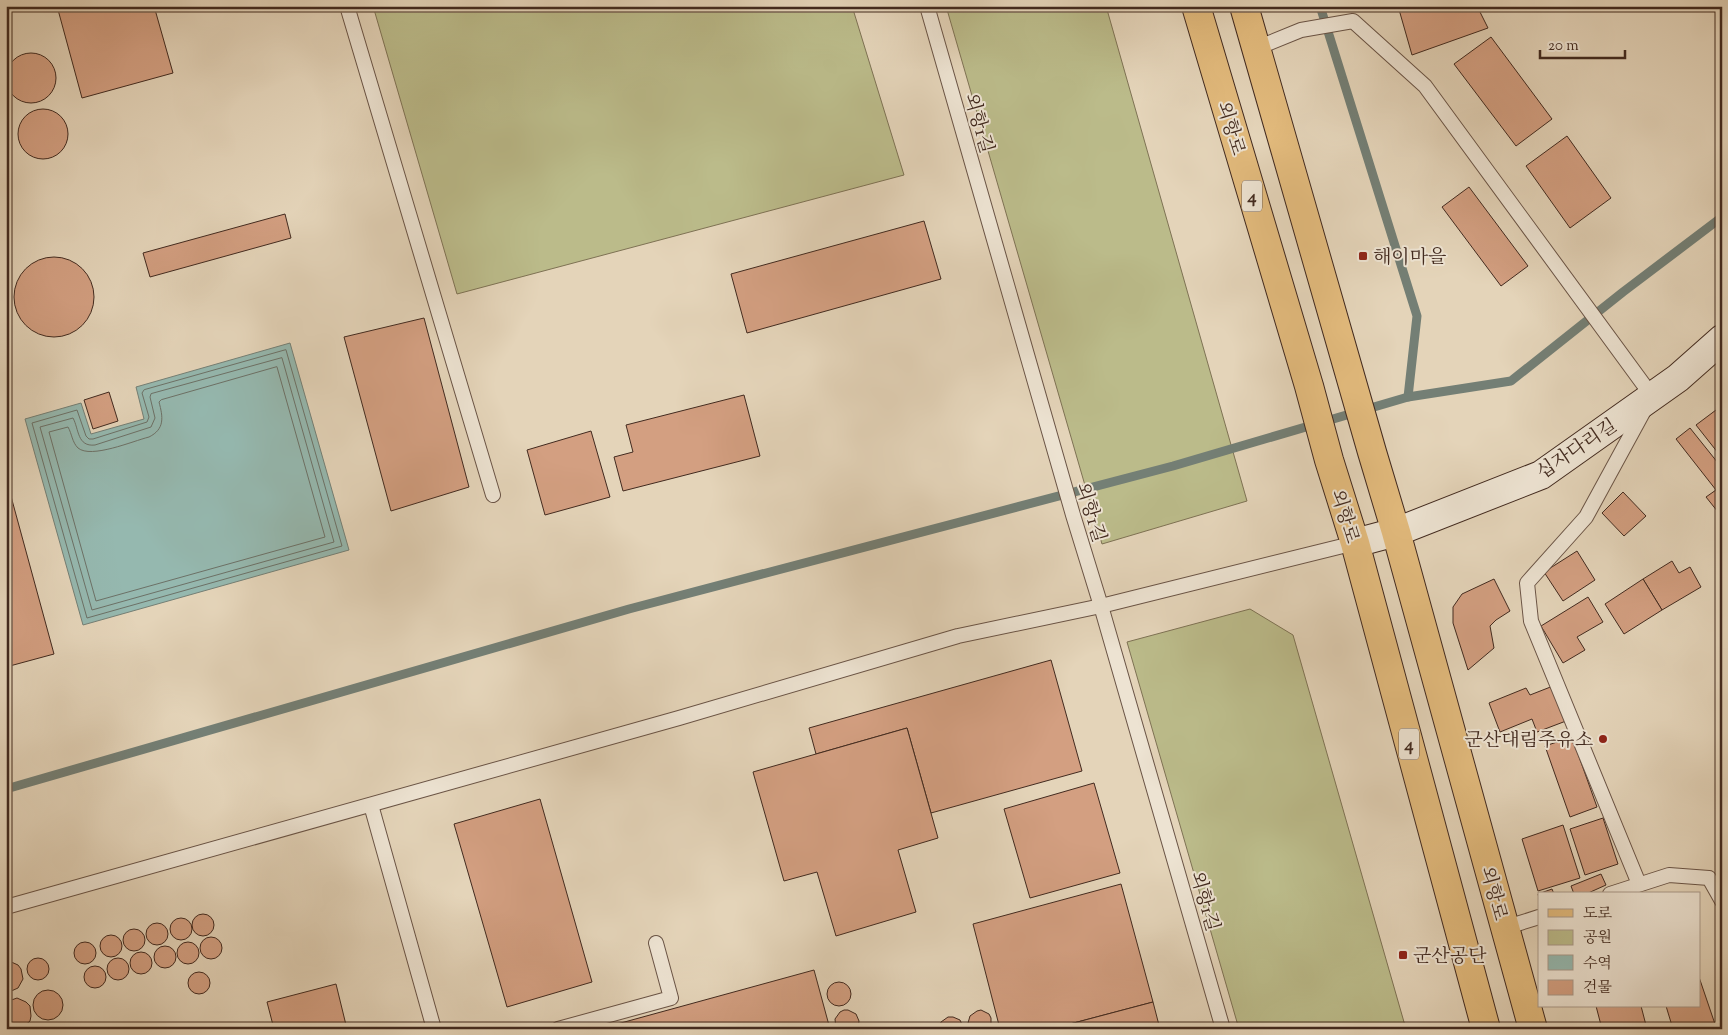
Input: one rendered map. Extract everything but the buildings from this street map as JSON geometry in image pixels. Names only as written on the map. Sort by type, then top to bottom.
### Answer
[{"type":"main road","name":"외항로","points":[[1196,6],[1355,543],[1486,1029]]},
{"type":"main road","name":"외항로","points":[[1244,6],[1396,532],[1533,1029]]},
{"type":"street","name":"십자다리길","points":[[1355,543],[1396,532],[1541,475],[1678,378],[1722,339]]},
{"type":"lane","points":[[347,6],[493,495]]},
{"type":"lane","name":"외항1길","points":[[927,6],[1223,1029]]},
{"type":"lane","points":[[1257,48],[1301,30],[1353,21],[1425,86],[1652,396],[1586,517],[1527,583],[1531,621],[1639,884]]},
{"type":"lane","points":[[6,907],[679,718],[958,636],[1101,606],[1355,543]]},
{"type":"lane","points":[[371,805],[434,1029]]},
{"type":"lane","points":[[1616,892],[1669,874],[1709,878],[1722,901]]},
{"type":"lane","points":[[1504,928],[1538,917]]},
{"type":"lane","points":[[558,1029],[671,998],[656,943]]},
{"type":"green space","points":[[373,6],[852,6],[904,175],[457,294]]},
{"type":"green space","points":[[946,6],[1106,6],[1247,501],[1102,544]]},
{"type":"green space","points":[[1250,609],[1293,635],[1406,1029],[1239,1029],[1127,642]]},
{"type":"water","points":[[290,343],[349,550],[83,625],[25,419],[81,403],[91,434],[144,419],[136,387]]},
{"type":"waterway","points":[[1320,6],[1417,316],[1408,397]]},
{"type":"waterway","points":[[6,789],[629,609],[1173,466],[1408,397],[1511,381],[1623,292],[1722,217]]},
{"type":"place","name":"해이마을","points":[[1363,256]]},
{"type":"place","name":"군산대림주유소","points":[[1603,739]]},
{"type":"place","name":"군산공단","points":[[1403,955]]}]
